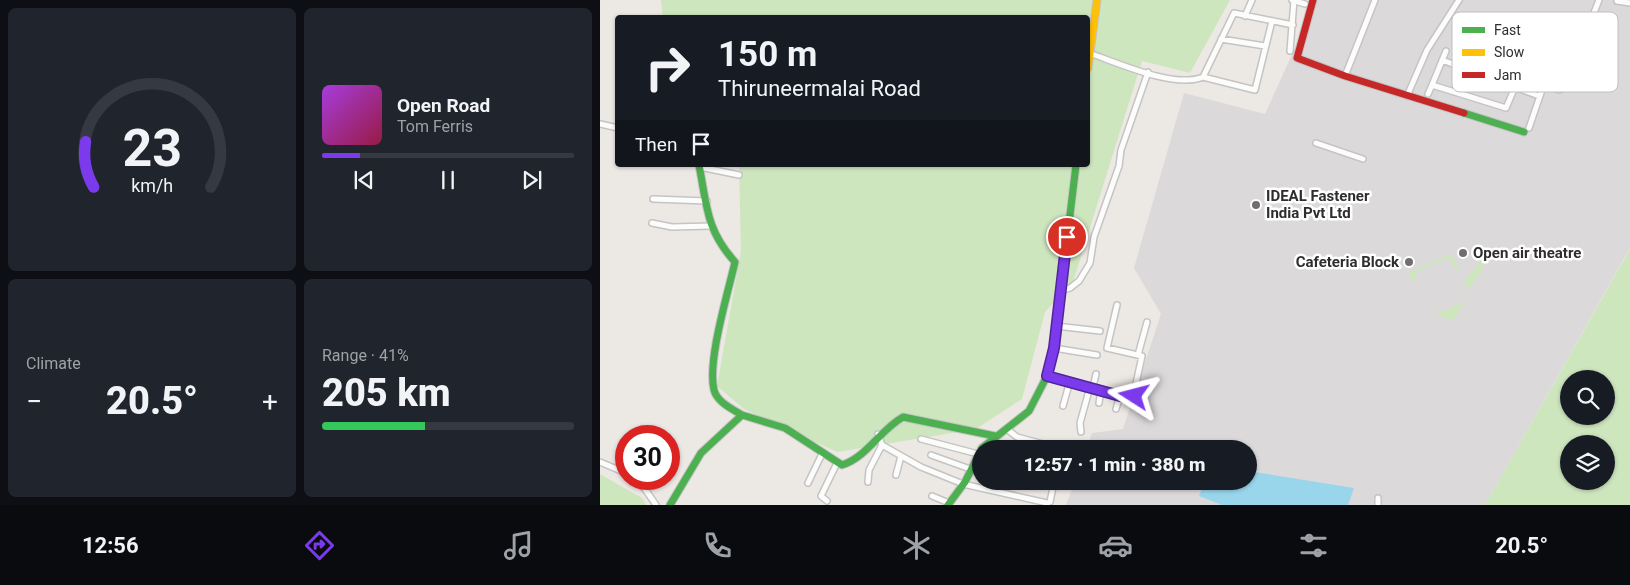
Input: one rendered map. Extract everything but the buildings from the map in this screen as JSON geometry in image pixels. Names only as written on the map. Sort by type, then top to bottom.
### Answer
[{"type":"street","points":[[1090,46],[1097,0]]},
{"type":"street","points":[[1245,16],[1252,0]]},
{"type":"street","points":[[1290,51],[1293,0],[1305,4]]},
{"type":"street","points":[[1313,0],[1298,58],[1344,76],[1407,96],[1527,130],[1541,92]]},
{"type":"street","points":[[1344,76],[1375,0]]},
{"type":"street","points":[[1407,96],[1427,50],[1459,0]]},
{"type":"street","points":[[1594,12],[1599,0]]},
{"type":"street","points":[[1615,0],[1630,3]]},
{"type":"street","points":[[1203,77],[1234,13],[1293,25]]},
{"type":"street","points":[[1090,53],[1187,82],[1203,77],[1255,90],[1272,21]]},
{"type":"street","points":[[1221,39],[1265,46]]},
{"type":"street","points":[[1428,94],[1446,52]]},
{"type":"street","points":[[1442,60],[1452,64]]},
{"type":"street","points":[[1060,291],[1070,288],[1079,281],[1090,263],[1094,237],[1102,220],[1104,205],[1119,166],[1121,150],[1148,72]]},
{"type":"street","points":[[1432,85],[1452,91]]},
{"type":"street","points":[[1455,92],[1506,108],[1513,92]]},
{"type":"street","points":[[1529,92],[1539,96]]},
{"type":"street","points":[[600,124],[615,127]]},
{"type":"street","points":[[1316,143],[1363,159]]},
{"type":"street","points":[[700,167],[711,226],[720,245],[735,262],[714,353],[714,391],[724,404],[742,415],[785,428],[822,454],[837,463],[846,465],[864,453],[878,433],[892,421],[903,417],[912,417],[995,436]]},
{"type":"street","points":[[705,167],[739,174]]},
{"type":"street","points":[[991,440],[995,436],[1008,430],[1029,411],[1047,376],[1054,348],[1076,167]]},
{"type":"street","points":[[654,199],[707,201]]},
{"type":"street","points":[[652,223],[672,227],[711,226]]},
{"type":"street","points":[[1047,376],[1120,396],[1134,396],[1142,357],[1106,348],[1117,305]]},
{"type":"street","points":[[1138,355],[1147,322]]},
{"type":"street","points":[[1056,326],[1100,331]]},
{"type":"street","points":[[1054,348],[1097,355]]},
{"type":"street","points":[[1081,432],[1080,423],[1096,374]]},
{"type":"street","points":[[1062,406],[1070,381]]},
{"type":"street","points":[[1099,403],[1102,390]]},
{"type":"street","points":[[1116,409],[1120,396]]},
{"type":"street","points":[[670,505],[701,453],[742,415]]},
{"type":"street","points":[[1008,430],[1018,437],[1029,440]]},
{"type":"street","points":[[878,433],[882,445],[921,468],[972,486]]},
{"type":"street","points":[[921,438],[972,452]]},
{"type":"street","points":[[868,482],[869,470],[882,445]]},
{"type":"street","points":[[808,483],[822,454]]},
{"type":"street","points":[[931,455],[970,469]]},
{"type":"street","points":[[896,475],[901,456]]},
{"type":"street","points":[[600,462],[615,468]]},
{"type":"street","points":[[827,501],[821,496],[837,463]]},
{"type":"street","points":[[932,496],[948,504],[963,484],[972,465]]},
{"type":"street","points":[[646,490],[656,505]]},
{"type":"street","points":[[990,490],[1047,503],[1050,502],[1052,490]]},
{"type":"street","points":[[1378,498],[1378,505]]},
{"type":"shaded area","points":[[1312,0],[1620,0],[1630,2],[1630,248],[1485,505],[1066,505],[1072,490],[1257,490],[1257,440],[1089,440],[1092,433],[1123,429],[1161,314],[1134,268],[1184,93],[1265,114],[1303,30]]},
{"type":"green space","points":[[661,0],[1230,0],[1190,73],[1142,61],[1073,282],[1045,312],[1022,399],[976,429],[837,452],[744,409],[717,386],[741,251],[739,167],[1090,167],[1090,15],[663,15]]},
{"type":"green space","points":[[1630,249],[1630,505],[1485,505],[1560,373],[1560,425],[1615,425],[1615,370],[1561,370]]},
{"type":"green space","points":[[1452,254],[1459,269],[1456,270],[1450,258],[1415,272],[1417,279],[1412,281],[1409,272]]},
{"type":"green space","points":[[1480,256],[1485,257],[1482,270],[1468,291],[1464,279],[1476,268]]},
{"type":"green space","points":[[1465,302],[1453,321],[1435,314]]},
{"type":"green space","points":[[600,474],[615,483],[615,490],[628,490],[642,498],[646,505],[600,505]]},
{"type":"water","points":[[1257,472],[1354,488],[1348,505],[1222,505],[1199,496],[1201,490],[1257,490]]},
{"type":"traffic: fast","points":[[1464,113],[1524,132]]},
{"type":"traffic: fast","points":[[670,505],[701,453],[742,415],[722,402],[714,390],[713,362],[723,308],[735,262],[725,250],[713,228],[706,205],[699,167]]},
{"type":"traffic: fast","points":[[948,505],[965,482],[982,448],[1029,411],[1047,376],[1054,348],[1076,167]]},
{"type":"traffic: fast","points":[[742,415],[785,428],[842,465],[859,456],[887,429],[903,417],[995,436]]},
{"type":"traffic: slow","points":[[1090,53],[1097,0]]},
{"type":"traffic: jam","points":[[1313,0],[1297,58],[1345,76],[1464,113]]},
{"type":"place","name":"IDEAL Fastener India Pvt Ltd","points":[[1256,205]]},
{"type":"place","name":"Open air theatre","points":[[1463,253]]},
{"type":"place","name":"Cafeteria Block","points":[[1409,262]]},
{"type":"route","points":[[1067,237],[1054,348],[1047,376],[1120,396],[1131,398],[1134,396]]}]
